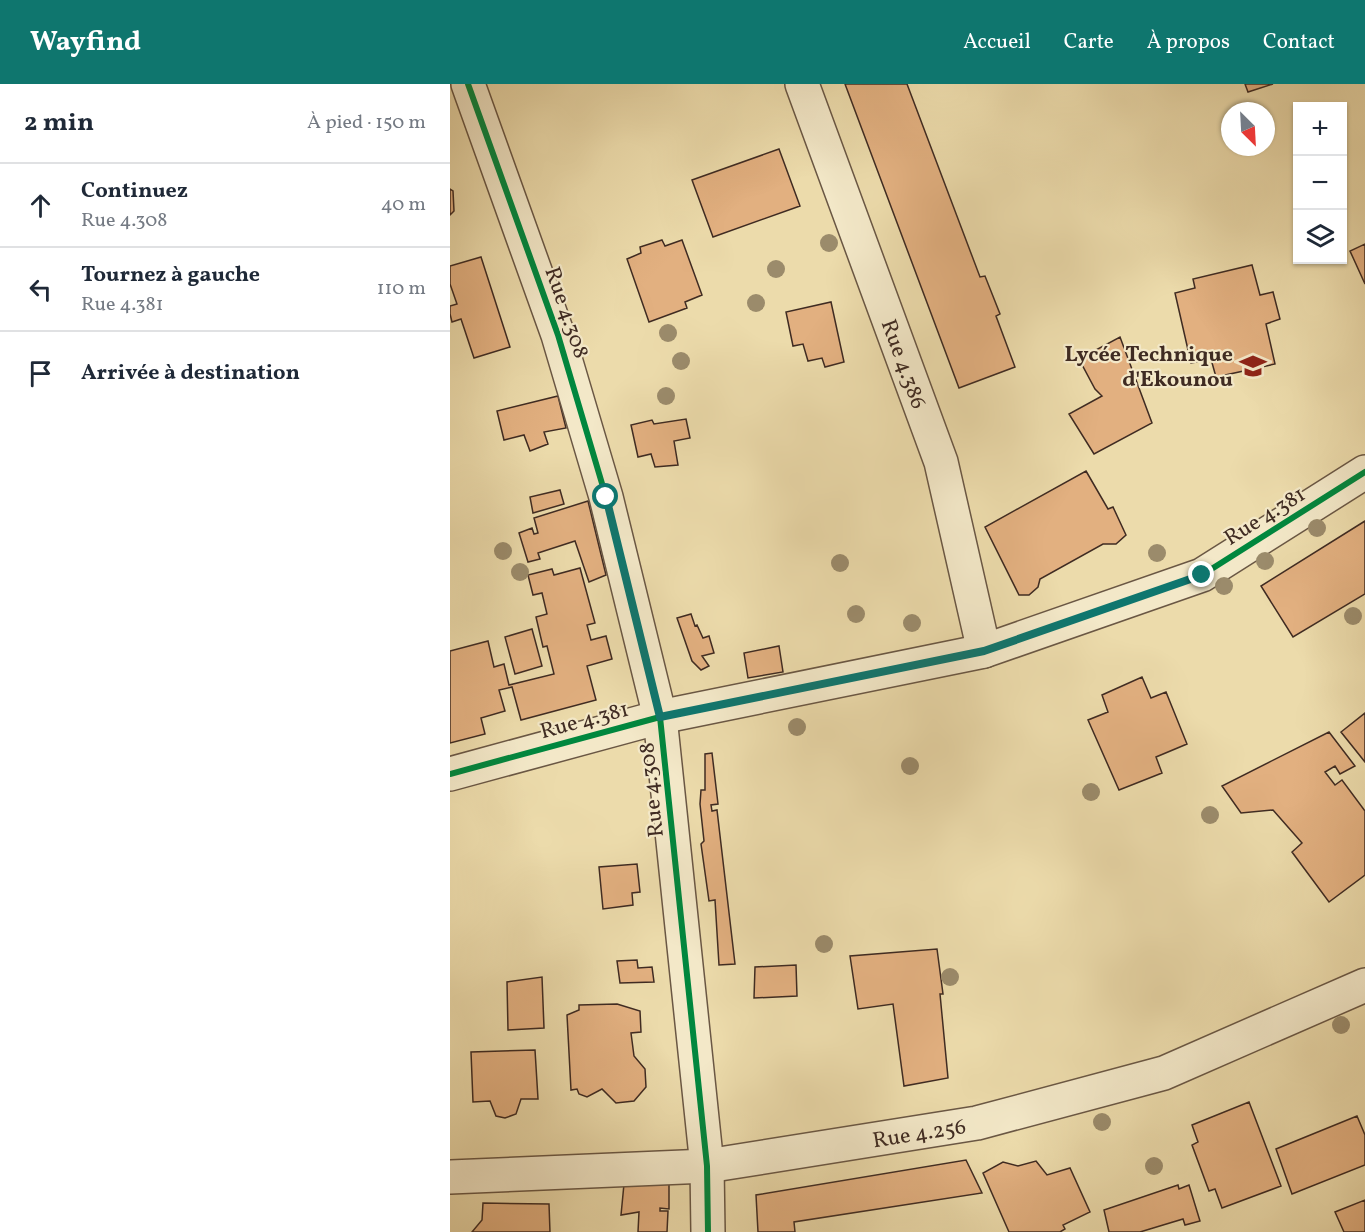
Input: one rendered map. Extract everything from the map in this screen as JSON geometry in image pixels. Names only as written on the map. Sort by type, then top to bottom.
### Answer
[{"type":"street","name":"Rue 4.308","points":[[468,84],[558,335],[606,497],[660,717],[707,1166],[708,1232]]},
{"type":"street","name":"Rue 4.386","points":[[802,84],[941,462],[984,651]]},
{"type":"street","name":"Rue 4.381","points":[[450,774],[660,717],[984,651],[1202,575],[1365,472]]},
{"type":"street","name":"Rue 4.256","points":[[450,1178],[707,1166],[977,1123],[1164,1073],[1365,985]]},
{"type":"building","points":[[845,84],[907,84],[980,277],[985,276],[1000,314],[996,316],[1015,367],[959,388]]},
{"type":"building","points":[[1245,84],[1273,84],[1248,92]]},
{"type":"building","points":[[779,149],[800,206],[713,237],[692,180]]},
{"type":"building","points":[[450,189],[453,191],[454,211],[450,215]]},
{"type":"building","points":[[662,240],[665,246],[682,240],[702,295],[685,302],[687,308],[649,322],[627,259],[641,253],[640,247]]},
{"type":"building","points":[[1365,244],[1365,284],[1350,251]]},
{"type":"building","points":[[481,257],[510,347],[474,358],[461,319],[452,322],[450,306],[457,304],[450,284],[450,266]]},
{"type":"building","points":[[1252,265],[1260,295],[1273,292],[1280,319],[1266,324],[1275,364],[1216,377],[1211,359],[1191,363],[1175,293],[1195,288],[1193,279]]},
{"type":"building","points":[[831,302],[844,362],[825,367],[822,358],[808,361],[803,344],[793,346],[786,312]]},
{"type":"building","points":[[1120,337],[1152,423],[1094,454],[1069,414],[1102,396],[1095,389],[1079,359]]},
{"type":"building","points":[[558,396],[566,428],[544,432],[548,444],[530,451],[524,435],[504,440],[497,411]]},
{"type":"building","points":[[686,419],[690,438],[674,441],[678,465],[655,467],[651,454],[638,457],[631,425],[652,420],[654,424]]},
{"type":"building","points":[[1086,471],[1108,509],[1113,507],[1126,535],[1116,544],[1103,544],[1040,579],[1038,587],[1029,595],[1019,595],[985,527]]},
{"type":"building","points":[[560,490],[564,504],[533,513],[530,497]]},
{"type":"building","points":[[588,501],[606,575],[589,582],[575,541],[538,553],[540,559],[528,562],[519,533],[532,528],[534,534],[538,533],[534,518]]},
{"type":"building","points":[[1365,521],[1365,594],[1293,637],[1261,586]]},
{"type":"building","points":[[580,568],[595,623],[587,625],[591,640],[606,636],[612,659],[587,666],[596,700],[521,720],[512,687],[499,690],[505,711],[481,718],[485,734],[450,743],[450,651],[488,641],[494,667],[504,664],[509,685],[554,674],[547,646],[543,647],[536,617],[547,614],[542,593],[533,595],[528,575],[552,569],[554,575]]},
{"type":"building","points":[[691,614],[703,638],[709,636],[714,653],[702,656],[709,666],[701,670],[692,661],[677,618]]},
{"type":"building","points":[[532,629],[542,666],[515,674],[505,637]]},
{"type":"building","points":[[779,646],[783,672],[748,678],[744,653]]},
{"type":"building","points":[[1142,677],[1151,698],[1166,692],[1187,744],[1156,757],[1162,773],[1119,790],[1088,720],[1108,712],[1102,695]]},
{"type":"building","points":[[1365,713],[1365,762],[1341,732]]},
{"type":"building","points":[[1329,732],[1355,766],[1340,774],[1335,766],[1325,772],[1335,785],[1342,780],[1365,811],[1365,875],[1329,902],[1292,852],[1302,843],[1273,810],[1241,813],[1222,786]]},
{"type":"building","points":[[712,753],[718,804],[711,805],[712,811],[717,810],[735,964],[719,965],[715,900],[709,901],[701,844],[704,841],[700,804],[701,790],[705,790],[705,754]]},
{"type":"building","points":[[637,864],[640,892],[632,893],[633,905],[603,909],[599,867]]},
{"type":"building","points":[[937,949],[943,994],[940,994],[948,1078],[904,1086],[893,1004],[858,1009],[850,956]]},
{"type":"building","points":[[637,960],[638,968],[652,967],[654,982],[620,983],[617,961]]},
{"type":"building","points":[[796,965],[797,996],[754,998],[755,967]]},
{"type":"building","points":[[542,977],[544,1028],[508,1030],[507,982]]},
{"type":"building","points":[[617,1004],[640,1011],[641,1032],[631,1033],[634,1056],[645,1069],[646,1087],[634,1101],[616,1103],[602,1089],[587,1097],[579,1094],[577,1089],[571,1090],[567,1015],[579,1010],[579,1005]]},
{"type":"building","points":[[535,1050],[538,1099],[521,1099],[516,1114],[505,1118],[496,1116],[490,1101],[473,1102],[471,1052]]},
{"type":"building","points":[[1249,1102],[1281,1186],[1222,1208],[1215,1189],[1209,1191],[1192,1145],[1198,1142],[1192,1125]]},
{"type":"building","points":[[1357,1116],[1365,1135],[1365,1165],[1292,1194],[1276,1149]]},
{"type":"building","points":[[966,1160],[982,1193],[794,1222],[795,1232],[758,1232],[756,1195]]},
{"type":"building","points":[[1036,1161],[1047,1175],[1070,1168],[1090,1212],[1063,1225],[1065,1229],[1060,1232],[1009,1232],[983,1173],[1003,1162],[1018,1166]]},
{"type":"building","points":[[669,1181],[669,1209],[660,1208],[660,1211],[668,1211],[667,1232],[638,1232],[639,1212],[621,1215],[624,1184]]},
{"type":"building","points":[[1178,1185],[1179,1189],[1189,1185],[1200,1221],[1185,1225],[1183,1219],[1140,1232],[1109,1232],[1104,1210]]},
{"type":"building","points":[[1365,1200],[1365,1232],[1344,1232],[1335,1212]]},
{"type":"building","points":[[483,1203],[549,1204],[550,1232],[472,1232],[482,1220]]},
{"type":"cycle path","points":[[468,84],[558,335],[606,497],[660,717],[707,1166],[708,1232]]},
{"type":"cycle path","points":[[450,774],[660,717],[984,651],[1202,575],[1365,472]]},
{"type":"place","name":"Lycée Technique d'Ekounou","points":[[1253,366]]},
{"type":"route","points":[[606,497],[660,717],[984,651],[1202,575]]}]
